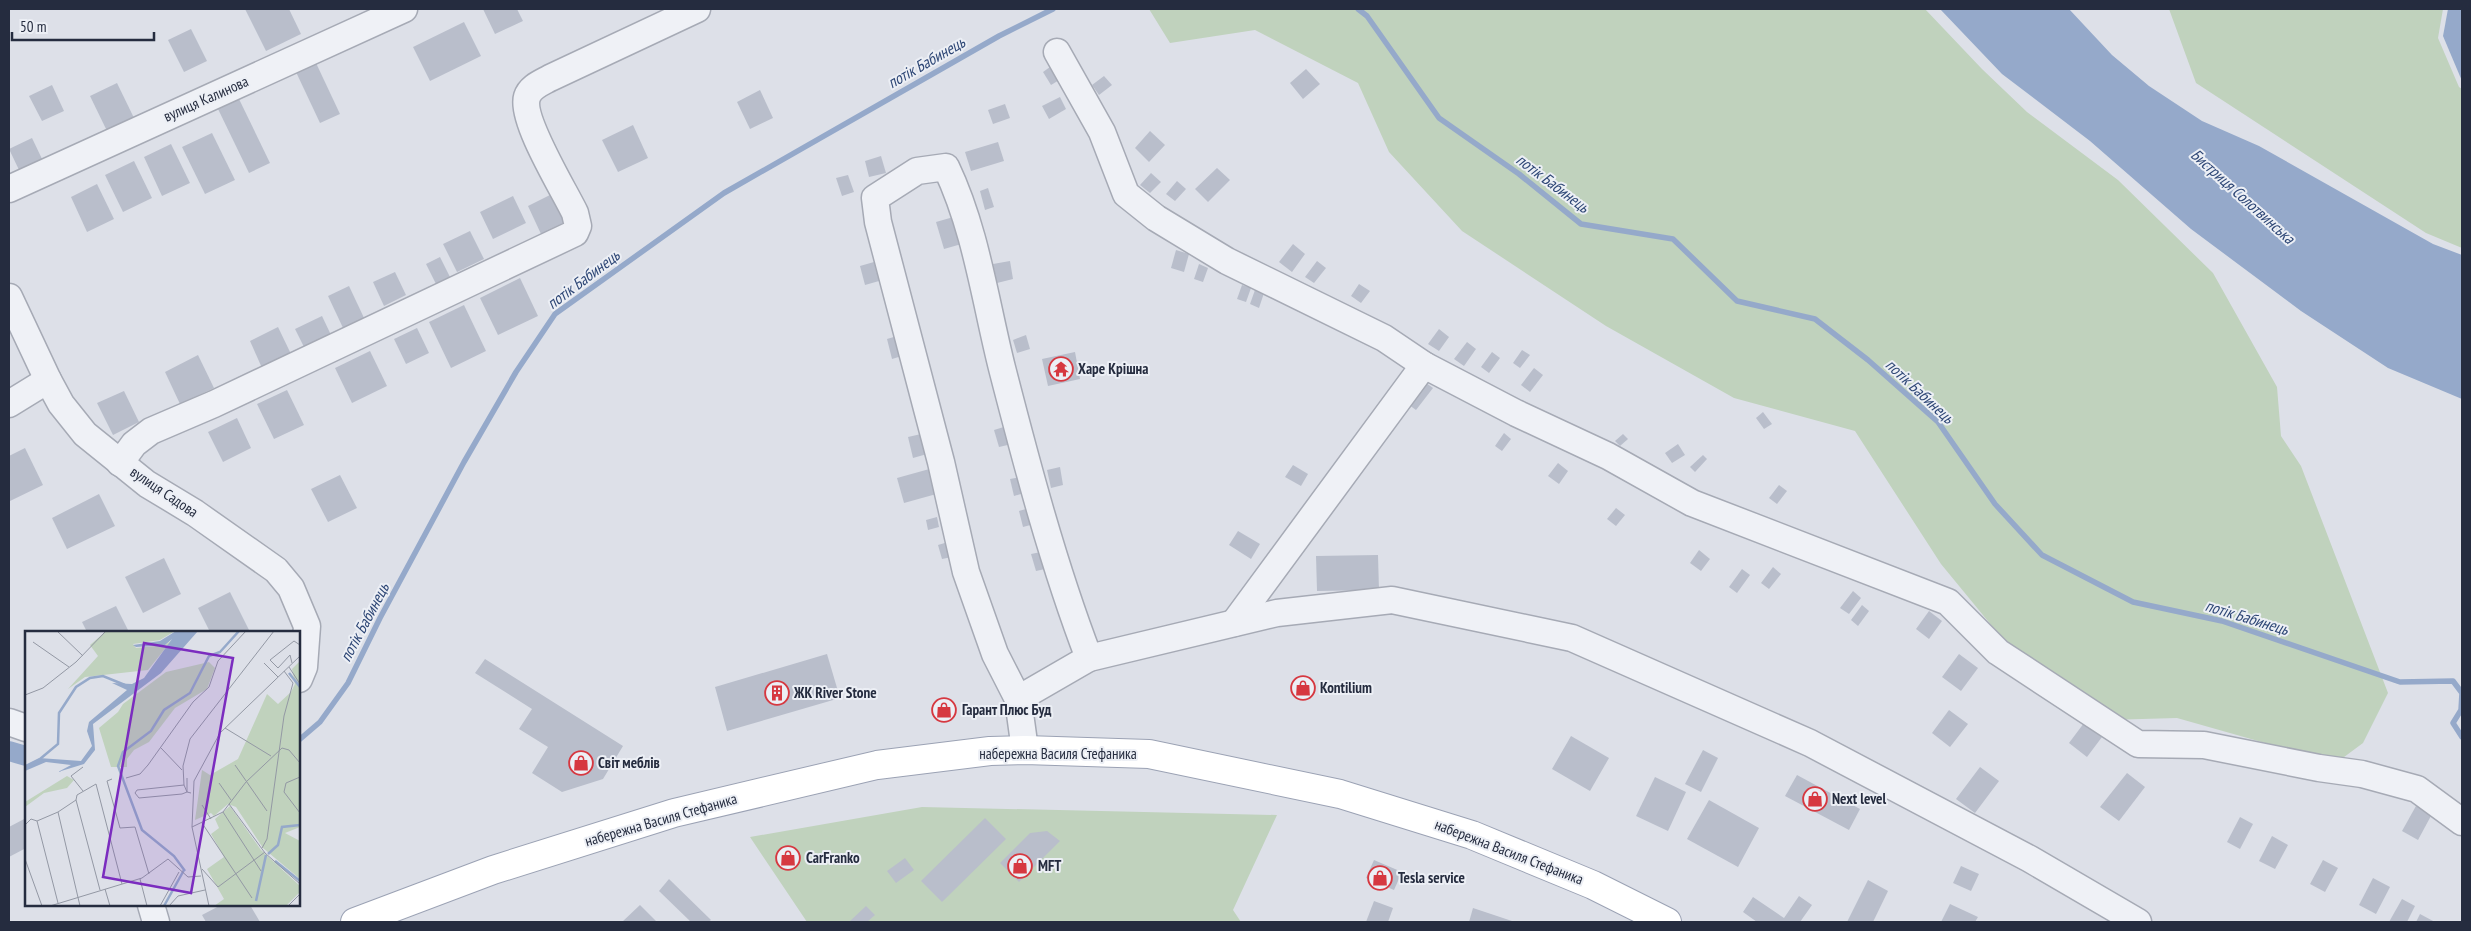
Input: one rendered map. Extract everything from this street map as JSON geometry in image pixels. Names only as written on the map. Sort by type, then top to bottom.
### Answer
[{"type":"main road","name":"набережна Василя Стефаника","points":[[355,922],[493,870],[674,813],[877,764],[990,751],[1025,750],[1149,754],[1340,794],[1472,834],[1593,885],[1667,922]]},
{"type":"street","name":"вулиця Калинова","points":[[9,189],[404,9]]},
{"type":"street","points":[[120,462],[134,444],[152,431],[214,404],[576,233],[578,226],[575,213],[537,140],[530,120],[526,98],[531,89],[550,78],[697,9]]},
{"type":"street","points":[[1057,52],[1102,132],[1126,194],[1156,218],[1227,261],[1384,338],[1424,365],[1516,413],[1608,456],[1692,503],[1948,602],[1998,652],[2138,744],[2204,745],[2319,768],[2362,774],[2417,789],[2462,822]]},
{"type":"street","points":[[1025,750],[1018,700],[995,654],[966,572],[941,462],[878,222],[875,198],[917,171],[946,168],[956,189],[979,262],[1002,367],[1065,594],[1089,658]]},
{"type":"street","name":"вулиця Садова","points":[[9,297],[61,404],[85,434],[147,484],[195,512],[276,570],[291,588],[307,626],[304,667],[300,677]]},
{"type":"street","points":[[1234,623],[1424,365]]},
{"type":"street","points":[[9,404],[48,380]]},
{"type":"street","points":[[1018,700],[1089,658],[1277,612],[1392,600],[1572,638],[1810,743],[2030,859],[2138,922]]},
{"type":"street","points":[[9,722],[25,728]]},
{"type":"street","points":[[151,906],[156,922]]},
{"type":"green space","points":[[1149,9],[1925,9],[1982,69],[2027,112],[2118,180],[2213,273],[2277,387],[2281,436],[2301,466],[2388,693],[2363,743],[2336,763],[2177,718],[2107,720],[2001,637],[1941,564],[1855,431],[1734,398],[1606,326],[1462,231],[1389,152],[1358,83],[1255,30],[1170,43]]},
{"type":"green space","points":[[2169,9],[2443,9],[2438,38],[2459,87],[2462,89],[2462,248],[2426,233],[2196,83]]},
{"type":"green space","points":[[922,807],[1277,815],[1233,910],[1241,922],[807,922],[750,837]]},
{"type":"water","name":"Бистриця Солотвинська","points":[[1940,9],[2069,9],[2112,55],[2149,86],[2202,121],[2259,146],[2433,244],[2462,255],[2462,399],[2388,368],[2301,311],[2191,229],[2090,141],[2002,74]]},
{"type":"water","points":[[2448,9],[2462,9],[2462,81],[2443,36]]},
{"type":"building","points":[[245,9],[289,9],[301,34],[266,51]]},
{"type":"building","points":[[483,9],[517,9],[523,21],[495,34]]},
{"type":"building","points":[[464,22],[481,56],[430,81],[413,47]]},
{"type":"building","points":[[191,29],[207,61],[184,72],[168,40]]},
{"type":"building","points":[[1057,62],[1066,76],[1051,85],[1043,72]]},
{"type":"building","points":[[316,63],[340,114],[320,123],[296,72]]},
{"type":"building","points":[[1306,69],[1320,84],[1303,99],[1290,83]]},
{"type":"building","points":[[1104,76],[1112,85],[1099,95],[1092,85]]},
{"type":"building","points":[[117,83],[134,118],[107,131],[90,96]]},
{"type":"building","points":[[52,85],[64,111],[42,121],[29,96]]},
{"type":"building","points":[[760,90],[773,118],[750,129],[737,102]]},
{"type":"building","points":[[1060,97],[1066,109],[1049,119],[1042,106]]},
{"type":"building","points":[[239,99],[270,163],[249,173],[218,109]]},
{"type":"building","points":[[1005,104],[1010,118],[993,124],[988,110]]},
{"type":"building","points":[[633,125],[648,158],[618,172],[602,140]]},
{"type":"building","points":[[1150,131],[1165,145],[1149,162],[1135,148]]},
{"type":"building","points":[[212,133],[235,180],[205,194],[182,147]]},
{"type":"building","points":[[32,138],[43,161],[20,172],[9,149]]},
{"type":"building","points":[[998,142],[1004,161],[971,171],[965,152]]},
{"type":"building","points":[[171,144],[190,183],[162,196],[144,157]]},
{"type":"building","points":[[881,156],[886,173],[869,177],[865,161]]},
{"type":"building","points":[[134,161],[152,198],[123,212],[105,175]]},
{"type":"building","points":[[1217,168],[1230,180],[1208,202],[1195,189]]},
{"type":"building","points":[[1151,173],[1161,182],[1150,193],[1140,185]]},
{"type":"building","points":[[848,175],[854,192],[842,196],[836,178]]},
{"type":"building","points":[[1177,181],[1186,189],[1175,201],[1166,194]]},
{"type":"building","points":[[97,184],[114,219],[87,232],[71,197]]},
{"type":"building","points":[[988,188],[994,207],[985,210],[980,191]]},
{"type":"building","points":[[554,193],[567,221],[541,234],[528,206]]},
{"type":"building","points":[[513,196],[526,223],[493,239],[480,212]]},
{"type":"building","points":[[957,216],[965,243],[944,249],[936,222]]},
{"type":"building","points":[[470,231],[484,259],[457,272],[443,244]]},
{"type":"building","points":[[1293,244],[1305,254],[1292,272],[1279,262]]},
{"type":"building","points":[[1176,250],[1189,254],[1184,272],[1171,268]]},
{"type":"building","points":[[440,257],[450,277],[436,284],[426,264]]},
{"type":"building","points":[[1010,261],[1013,279],[997,283],[993,264]]},
{"type":"building","points":[[1317,261],[1326,268],[1314,283],[1305,277]]},
{"type":"building","points":[[874,262],[879,281],[865,285],[860,266]]},
{"type":"building","points":[[1199,264],[1208,268],[1203,282],[1194,279]]},
{"type":"building","points":[[395,272],[406,295],[384,306],[373,282]]},
{"type":"building","points":[[520,278],[538,316],[498,335],[480,298]]},
{"type":"building","points":[[1359,284],[1370,291],[1361,303],[1351,296]]},
{"type":"building","points":[[1242,285],[1251,288],[1246,302],[1237,299]]},
{"type":"building","points":[[349,286],[365,320],[344,330],[328,296]]},
{"type":"building","points":[[1255,290],[1264,293],[1259,308],[1250,304]]},
{"type":"building","points":[[464,305],[486,351],[451,368],[429,322]]},
{"type":"building","points":[[322,316],[331,335],[304,347],[295,329]]},
{"type":"building","points":[[278,327],[291,354],[262,368],[250,341]]},
{"type":"building","points":[[417,328],[429,353],[406,364],[394,339]]},
{"type":"building","points":[[1439,329],[1449,337],[1439,351],[1428,344]]},
{"type":"building","points":[[1026,335],[1030,349],[1017,353],[1013,340]]},
{"type":"building","points":[[897,336],[902,356],[892,359],[887,339]]},
{"type":"building","points":[[1467,342],[1476,349],[1464,366],[1454,359]]},
{"type":"building","points":[[1522,350],[1530,355],[1520,368],[1513,363]]},
{"type":"building","points":[[370,351],[387,386],[352,403],[335,368]]},
{"type":"building","name":"Харе Крішна","points":[[1075,352],[1080,379],[1048,386],[1042,359]]},
{"type":"building","points":[[1492,352],[1500,358],[1489,373],[1481,367]]},
{"type":"building","points":[[198,355],[214,388],[180,404],[165,372]]},
{"type":"building","points":[[1534,368],[1543,375],[1530,392],[1521,385]]},
{"type":"building","points":[[1422,380],[1433,388],[1416,410],[1405,402]]},
{"type":"building","points":[[287,390],[304,425],[274,439],[257,404]]},
{"type":"building","points":[[124,391],[139,422],[113,435],[97,403]]},
{"type":"building","points":[[1763,412],[1772,424],[1764,429],[1756,418]]},
{"type":"building","points":[[237,418],[251,448],[223,462],[208,432]]},
{"type":"building","points":[[1007,426],[1012,444],[999,447],[994,430]]},
{"type":"building","points":[[1504,433],[1511,439],[1502,451],[1495,446]]},
{"type":"building","points":[[921,434],[927,454],[913,458],[908,437]]},
{"type":"building","points":[[1623,434],[1628,439],[1620,446],[1615,441]]},
{"type":"building","points":[[1678,444],[1685,455],[1672,463],[1665,453]]},
{"type":"building","points":[[25,448],[43,485],[10,501],[9,456]]},
{"type":"building","points":[[1703,455],[1707,459],[1695,472],[1690,467]]},
{"type":"building","points":[[1558,463],[1568,471],[1559,484],[1548,476]]},
{"type":"building","points":[[1293,465],[1308,474],[1301,486],[1285,477]]},
{"type":"building","points":[[1060,467],[1063,485],[1051,488],[1047,470]]},
{"type":"building","points":[[933,468],[940,493],[904,503],[897,478]]},
{"type":"building","points":[[340,475],[357,508],[328,522],[311,489]]},
{"type":"building","points":[[1020,477],[1024,493],[1014,496],[1010,479]]},
{"type":"building","points":[[1779,485],[1787,491],[1777,504],[1769,498]]},
{"type":"building","points":[[99,494],[115,526],[67,549],[52,518]]},
{"type":"building","points":[[1029,508],[1034,524],[1023,527],[1019,511]]},
{"type":"building","points":[[1616,508],[1625,515],[1616,526],[1607,519]]},
{"type":"building","points":[[937,517],[939,527],[928,530],[926,520]]},
{"type":"building","points":[[1238,531],[1260,544],[1251,559],[1229,545]]},
{"type":"building","points":[[948,542],[952,557],[942,559],[938,545]]},
{"type":"building","points":[[1699,550],[1710,559],[1701,571],[1690,563]]},
{"type":"building","points":[[1041,552],[1045,569],[1036,571],[1031,554]]},
{"type":"building","points":[[1378,555],[1379,590],[1317,591],[1316,556]]},
{"type":"building","points":[[164,558],[181,594],[143,613],[125,577]]},
{"type":"building","points":[[1773,567],[1781,574],[1769,589],[1761,583]]},
{"type":"building","points":[[1742,569],[1750,575],[1737,593],[1729,587]]},
{"type":"building","points":[[1853,591],[1861,598],[1849,614],[1840,608]]},
{"type":"building","points":[[230,592],[249,630],[210,631],[198,608]]},
{"type":"building","points":[[1862,605],[1869,611],[1858,626],[1851,620]]},
{"type":"building","points":[[116,606],[128,631],[86,631],[82,622]]},
{"type":"building","points":[[1929,611],[1942,621],[1929,639],[1916,629]]},
{"type":"building","name":"ЖК River Stone","points":[[827,654],[840,698],[727,731],[715,687]]},
{"type":"building","points":[[1959,654],[1978,668],[1961,691],[1942,677]]},
{"type":"building","points":[[485,659],[623,746],[603,779],[562,792],[532,773],[548,747],[519,729],[532,709],[475,673]]},
{"type":"building","points":[[1949,710],[1968,724],[1950,747],[1932,733]]},
{"type":"building","points":[[2084,723],[2102,737],[2087,757],[2069,743]]},
{"type":"building","points":[[1571,736],[1609,758],[1590,791],[1552,769]]},
{"type":"building","points":[[1703,750],[1718,758],[1701,792],[1685,784]]},
{"type":"building","points":[[1980,767],[1999,781],[1975,813],[1956,799]]},
{"type":"building","points":[[2127,773],[2145,787],[2119,821],[2100,807]]},
{"type":"building","points":[[1797,775],[1860,809],[1849,830],[1785,796]]},
{"type":"building","points":[[1655,777],[1686,792],[1668,831],[1636,816]]},
{"type":"building","points":[[1709,800],[1759,828],[1738,867],[1687,839]]},
{"type":"building","points":[[2416,806],[2432,814],[2418,840],[2402,831]]},
{"type":"building","points":[[2240,817],[2253,824],[2240,849],[2227,842]]},
{"type":"building","points":[[985,818],[1006,839],[942,902],[921,881]]},
{"type":"building","points":[[25,819],[25,849],[9,857],[9,827]]},
{"type":"building","points":[[1047,831],[1060,841],[1019,882],[1000,863],[1030,833]]},
{"type":"building","points":[[2272,836],[2288,845],[2275,869],[2259,861]]},
{"type":"building","points":[[905,858],[914,870],[896,883],[887,871]]},
{"type":"building","points":[[1374,860],[1402,872],[1394,890],[1366,878]]},
{"type":"building","points":[[2323,860],[2338,868],[2325,892],[2310,884]]},
{"type":"building","points":[[1961,866],[1979,874],[1971,891],[1953,883]]},
{"type":"building","points":[[2373,878],[2390,887],[2376,914],[2359,905]]},
{"type":"building","points":[[669,879],[711,920],[708,922],[691,922],[659,891]]},
{"type":"building","points":[[1868,880],[1888,891],[1873,922],[1847,922]]},
{"type":"building","points":[[1799,896],[1812,905],[1800,922],[1757,922],[1743,912],[1753,897],[1784,918]]},
{"type":"building","points":[[2402,899],[2415,906],[2407,922],[2389,922]]},
{"type":"building","points":[[1374,901],[1393,908],[1388,922],[1366,922]]},
{"type":"building","points":[[1950,904],[1978,917],[1975,922],[1941,922]]},
{"type":"building","points":[[640,905],[657,922],[622,922]]},
{"type":"building","points":[[219,906],[251,906],[260,922],[206,922],[202,915]]},
{"type":"building","points":[[866,906],[875,915],[867,922],[849,922]]},
{"type":"building","points":[[1473,908],[1515,922],[1469,922]]},
{"type":"building","points":[[2420,914],[2435,922],[2416,922]]},
{"type":"waterway","name":"потік Бабинець","points":[[300,739],[320,722],[348,683],[380,618],[464,462],[516,372],[555,314],[724,193],[999,36],[1053,9]]},
{"type":"waterway","name":"потік Бабинець","points":[[1358,9],[1367,16],[1439,118],[1519,174],[1581,224],[1673,239],[1737,301],[1815,319],[1868,360],[1938,422],[1995,504],[2042,555],[2133,602],[2222,621],[2400,682],[2453,681],[2462,693],[2461,710],[2453,723],[2462,737]]},
{"type":"waterway","points":[[9,751],[25,756]]},
{"type":"place","name":"Харе Крішна","points":[[1061,369]]},
{"type":"place","name":"Kontilium","points":[[1303,688]]},
{"type":"place","name":"ЖК River Stone","points":[[777,693]]},
{"type":"place","name":"Гарант Плюс Буд","points":[[944,710]]},
{"type":"place","name":"Світ меблів","points":[[581,763]]},
{"type":"place","name":"Next level","points":[[1815,799]]},
{"type":"place","name":"CarFranko","points":[[788,858]]},
{"type":"place","name":"MFT","points":[[1020,866]]},
{"type":"place","name":"Tesla service","points":[[1380,878]]}]
